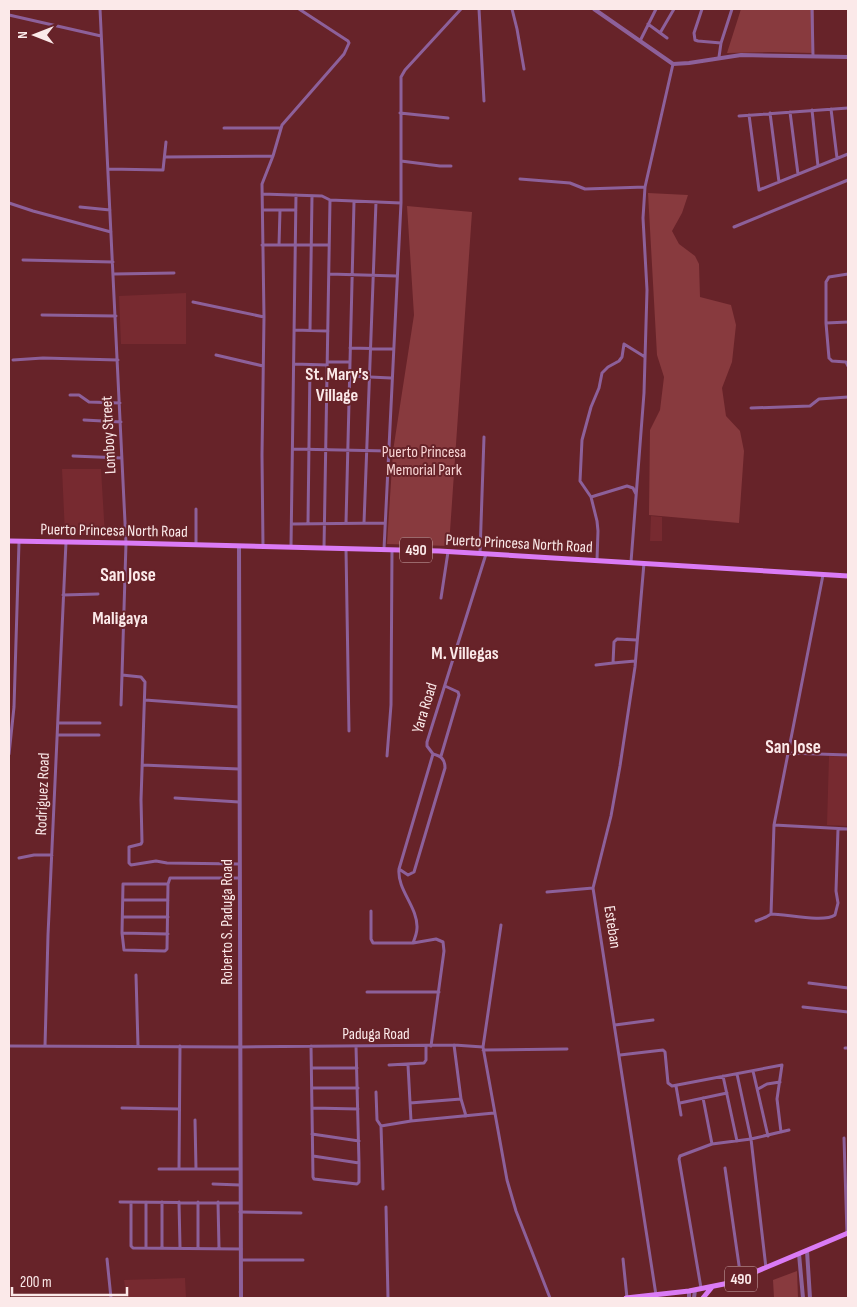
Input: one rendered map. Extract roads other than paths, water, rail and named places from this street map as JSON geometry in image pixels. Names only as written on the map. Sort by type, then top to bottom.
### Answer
[{"type":"main road","name":"Puerto Princesa North Road","points":[[9,542],[384,549],[480,553],[848,576]]},
{"type":"main road","name":"490","points":[[627,1298],[695,1290],[741,1279],[848,1234]]},
{"type":"main road","points":[[703,1298],[713,1286]]},
{"type":"main road","points":[[675,1293],[680,1298]]},
{"type":"street","name":"Lomboy Street","points":[[100,9],[126,543],[121,705]]},
{"type":"street","points":[[263,547],[263,181],[274,156],[281,128],[287,118],[349,47],[348,40],[299,9]]},
{"type":"street","points":[[384,549],[401,203],[400,84],[405,70],[461,9]]},
{"type":"street","points":[[478,9],[484,101]]},
{"type":"street","points":[[512,9],[524,69]]},
{"type":"street","points":[[594,9],[673,64],[740,55],[848,57]]},
{"type":"street","points":[[640,41],[656,9]]},
{"type":"street","points":[[660,33],[674,9]]},
{"type":"street","points":[[702,9],[694,33],[695,40],[721,43]]},
{"type":"street","points":[[719,57],[721,43],[732,9]]},
{"type":"street","points":[[812,9],[813,56]]},
{"type":"street","points":[[9,15],[102,36]]},
{"type":"street","points":[[648,24],[667,38]]},
{"type":"street","points":[[631,563],[645,357],[647,290],[643,218],[644,186],[673,64]]},
{"type":"street","points":[[739,116],[848,108]]},
{"type":"street","points":[[831,109],[837,158]]},
{"type":"street","points":[[812,110],[818,166]]},
{"type":"street","points":[[790,112],[798,174]]},
{"type":"street","points":[[400,113],[448,118]]},
{"type":"street","points":[[770,113],[779,182]]},
{"type":"street","points":[[749,115],[758,189],[760,190],[848,154]]},
{"type":"street","points":[[224,128],[281,128]]},
{"type":"street","points":[[108,169],[162,170],[164,168],[166,142]]},
{"type":"street","points":[[165,157],[274,156]]},
{"type":"street","points":[[401,161],[451,166]]},
{"type":"street","points":[[520,180],[570,183],[585,189],[644,186]]},
{"type":"street","points":[[734,227],[848,180]]},
{"type":"street","points":[[262,194],[322,196],[330,200],[354,202],[401,203]]},
{"type":"street","points":[[292,547],[296,195]]},
{"type":"street","points":[[310,330],[312,196]]},
{"type":"street","points":[[324,548],[330,200]]},
{"type":"street","points":[[346,523],[354,202]]},
{"type":"street","points":[[364,523],[376,202]]},
{"type":"street","points":[[9,203],[112,232]]},
{"type":"street","points":[[80,207],[110,210]]},
{"type":"street","points":[[263,210],[296,210]]},
{"type":"street","points":[[280,210],[280,245]]},
{"type":"street","points":[[262,245],[329,245]]},
{"type":"street","points":[[23,260],[113,262]]},
{"type":"street","points":[[114,274],[174,273]]},
{"type":"street","points":[[329,274],[397,276]]},
{"type":"street","points":[[848,274],[830,277],[827,280],[826,323],[829,358],[832,361],[846,362],[848,366]]},
{"type":"street","points":[[193,302],[264,317]]},
{"type":"street","points":[[42,315],[116,316]]},
{"type":"street","points":[[826,323],[848,322]]},
{"type":"street","points":[[294,330],[328,331]]},
{"type":"street","points":[[597,561],[598,531],[590,497],[580,481],[582,440],[602,373],[608,367],[619,362],[622,357],[624,344],[645,357]]},
{"type":"street","points":[[350,348],[393,349]]},
{"type":"street","points":[[216,355],[263,366]]},
{"type":"street","points":[[13,360],[43,358],[118,360]]},
{"type":"street","points":[[294,364],[310,365],[349,362]]},
{"type":"street","points":[[308,523],[310,365]]},
{"type":"street","points":[[349,376],[391,378]]},
{"type":"street","points":[[70,396],[79,395],[89,402],[120,403]]},
{"type":"street","points":[[751,408],[810,406],[819,399],[848,397]]},
{"type":"street","points":[[84,420],[121,422]]},
{"type":"street","points":[[480,553],[484,437]]},
{"type":"street","points":[[293,449],[388,451]]},
{"type":"street","points":[[73,456],[122,458]]},
{"type":"street","points":[[590,497],[628,486],[633,488],[636,494]]},
{"type":"street","points":[[196,509],[196,545]]},
{"type":"street","points":[[292,524],[386,523]]},
{"type":"street","points":[[9,754],[20,542]]},
{"type":"street","name":"Rodriguez Road","points":[[45,1046],[66,542]]},
{"type":"street","name":"Roberto S. Paduga Road","points":[[239,546],[241,1298]]},
{"type":"street","points":[[346,549],[349,731]]},
{"type":"street","points":[[387,756],[391,705],[392,550]]},
{"type":"street","points":[[441,598],[448,552]]},
{"type":"street","name":"Yara Road","points":[[399,870],[433,754],[427,744],[486,554]]},
{"type":"street","name":"Esteban","points":[[644,564],[635,661],[620,766],[611,816],[593,888],[656,1295]]},
{"type":"street","points":[[771,914],[774,825],[823,574]]},
{"type":"street","points":[[64,595],[98,594]]},
{"type":"street","points":[[613,663],[614,642],[616,640],[637,640]]},
{"type":"street","points":[[596,665],[635,661]]},
{"type":"street","points":[[122,675],[143,678],[145,682],[142,842],[141,844],[129,847],[130,864],[156,861],[167,863],[239,864]]},
{"type":"street","points":[[441,756],[459,695],[458,692],[445,686]]},
{"type":"street","points":[[145,700],[239,707]]},
{"type":"street","points":[[58,723],[100,723]]},
{"type":"street","points":[[58,735],[98,735]]},
{"type":"street","points":[[787,753],[848,755]]},
{"type":"street","points":[[414,944],[417,921],[399,878],[399,870],[408,875],[414,872],[445,768],[444,760],[441,756],[433,754]]},
{"type":"street","points":[[142,765],[239,769]]},
{"type":"street","points":[[175,798],[239,802]]},
{"type":"street","points":[[774,825],[848,830]]},
{"type":"street","points":[[756,921],[764,919],[771,914],[822,918],[834,917],[836,915],[838,903],[836,891],[838,829]]},
{"type":"street","points":[[19,858],[34,855],[52,855]]},
{"type":"street","points":[[168,884],[123,885],[122,933],[125,950],[167,950],[168,884],[169,879],[172,877],[239,878]]},
{"type":"street","points":[[547,892],[593,888]]},
{"type":"street","points":[[123,900],[168,900]]},
{"type":"street","points":[[372,911],[371,939],[373,943],[414,944],[436,939],[443,942],[444,951],[431,1046]]},
{"type":"street","points":[[123,917],[168,917]]},
{"type":"street","points":[[501,925],[483,1048],[506,1180],[550,1298]]},
{"type":"street","points":[[122,933],[168,934]]},
{"type":"street","points":[[136,975],[138,1046]]},
{"type":"street","points":[[809,983],[848,988]]},
{"type":"street","points":[[367,992],[439,992]]},
{"type":"street","points":[[803,1007],[848,1012]]},
{"type":"street","points":[[615,1025],[653,1020]]},
{"type":"street","points":[[454,1045],[466,1116]]},
{"type":"street","name":"Paduga Road","points":[[9,1046],[240,1047],[454,1045],[483,1048],[567,1049]]},
{"type":"street","points":[[179,1169],[180,1046]]},
{"type":"street","points":[[311,1046],[313,1177],[314,1179],[358,1184],[358,1068],[356,1046]]},
{"type":"street","points":[[388,1065],[422,1064],[425,1062],[426,1046]]},
{"type":"street","points":[[620,1055],[663,1050],[665,1052],[668,1083],[670,1086],[781,1065],[778,1102],[781,1132]]},
{"type":"street","points":[[408,1065],[411,1122]]},
{"type":"street","points":[[312,1068],[358,1068]]},
{"type":"street","points":[[753,1070],[768,1136]]},
{"type":"street","points":[[737,1074],[751,1139],[766,1269]]},
{"type":"street","points":[[723,1076],[737,1141]]},
{"type":"street","points":[[758,1089],[767,1084],[780,1082]]},
{"type":"street","points":[[676,1086],[681,1115]]},
{"type":"street","points":[[312,1088],[358,1088]]},
{"type":"street","points":[[376,1092],[377,1120],[381,1126],[383,1189]]},
{"type":"street","points":[[680,1103],[726,1093]]},
{"type":"street","points":[[703,1098],[712,1144]]},
{"type":"street","points":[[410,1103],[462,1099]]},
{"type":"street","points":[[122,1108],[179,1109]]},
{"type":"street","points":[[313,1108],[358,1109]]},
{"type":"street","points":[[381,1126],[494,1114]]},
{"type":"street","points":[[196,1120],[196,1169]]},
{"type":"street","points":[[694,1298],[695,1290],[681,1155],[712,1144],[768,1136],[789,1130]]},
{"type":"street","points":[[312,1134],[359,1140]]},
{"type":"street","points":[[844,1138],[848,1234]]},
{"type":"street","points":[[313,1156],[359,1163]]},
{"type":"street","points":[[725,1168],[741,1279]]},
{"type":"street","points":[[159,1169],[240,1170]]},
{"type":"street","points":[[213,1184],[240,1185]]},
{"type":"street","points":[[120,1202],[240,1203]]},
{"type":"street","points":[[131,1202],[131,1246],[133,1248],[198,1247],[241,1249]]},
{"type":"street","points":[[146,1202],[146,1248]]},
{"type":"street","points":[[162,1202],[162,1247]]},
{"type":"street","points":[[179,1202],[180,1247]]},
{"type":"street","points":[[198,1202],[198,1247]]},
{"type":"street","points":[[218,1202],[219,1248]]},
{"type":"street","points":[[386,1207],[388,1298]]},
{"type":"street","points":[[240,1212],[300,1213]]},
{"type":"street","points":[[807,1251],[810,1298]]},
{"type":"street","points":[[799,1254],[803,1298]]},
{"type":"street","points":[[107,1259],[111,1298]]},
{"type":"street","points":[[623,1259],[627,1298]]},
{"type":"street","points":[[241,1260],[303,1260]]},
{"type":"street","points":[[689,1298],[695,1290]]},
{"type":"district","name":"St. Mary's Village","points":[[337,384]]},
{"type":"district","name":"San Jose","points":[[128,575]]},
{"type":"district","name":"Maligaya","points":[[120,618]]},
{"type":"district","name":"M. Villegas","points":[[465,653]]},
{"type":"district","name":"San Jose","points":[[793,747]]},
{"type":"park label","name":"Puerto Princesa Memorial Park","points":[[424,461]]}]
